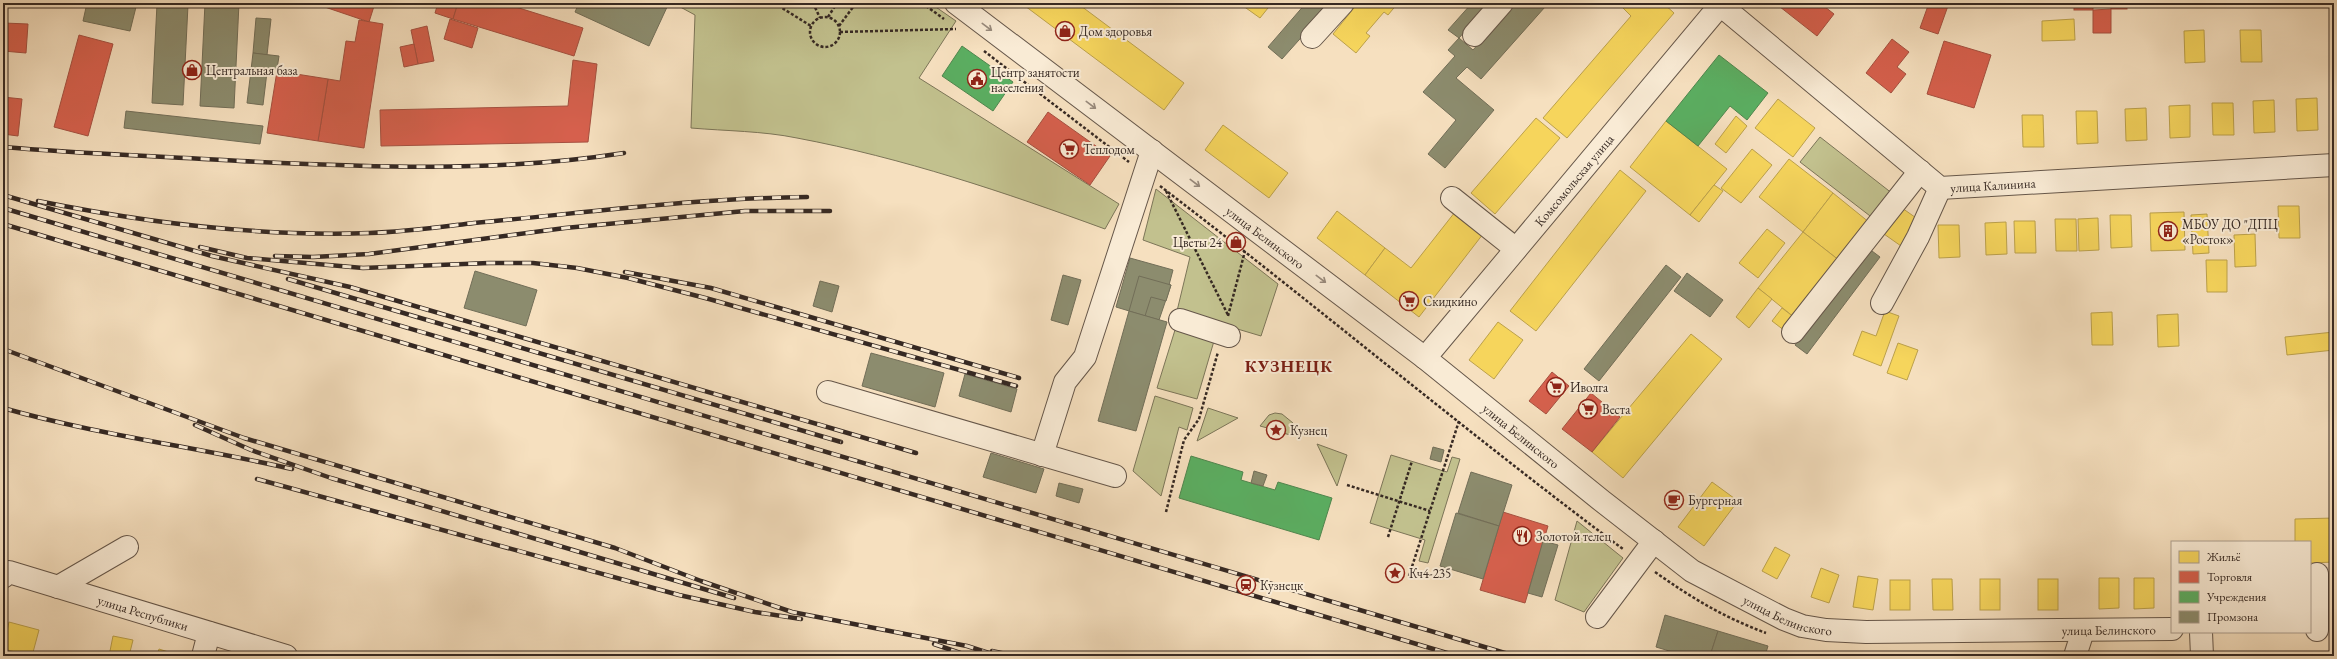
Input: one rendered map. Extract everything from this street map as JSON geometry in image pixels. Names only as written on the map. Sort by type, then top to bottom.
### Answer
[{"type":"street","name":"улица Белинского","points":[[956,3],[1425,358],[1692,571],[1760,608],[1802,626],[1826,630],[1866,632],[2171,629]]},
{"type":"street","points":[[1312,37],[1343,3]]},
{"type":"street","points":[[1474,35],[1502,3]]},
{"type":"street","name":"улица Калинина","points":[[1720,4],[1940,188],[2334,165]]},
{"type":"street","name":"Комсомольская улица","points":[[1425,358],[1720,4]]},
{"type":"street","points":[[1042,455],[1066,382],[1085,356],[1152,151]]},
{"type":"street","points":[[1793,332],[1920,171]]},
{"type":"street","points":[[1882,303],[1918,238],[1940,188]]},
{"type":"street","points":[[1452,198],[1516,249]]},
{"type":"street","points":[[1180,320],[1227,329]]},
{"type":"street","points":[[828,392],[1116,476]]},
{"type":"street","points":[[1597,617],[1654,541]]},
{"type":"street","points":[[58,587],[127,547]]},
{"type":"street","name":"улица Республики","points":[[3,577],[10,572],[286,656]]},
{"type":"street","points":[[2317,574],[2320,630]]},
{"type":"street","points":[[2075,656],[2083,630]]},
{"type":"street","points":[[202,656],[209,633]]},
{"type":"street","points":[[2201,633],[2202,656]]},
{"type":"path","points":[[774,3],[811,26]]},
{"type":"path","points":[[813,3],[820,18]]},
{"type":"path","points":[[828,17],[837,3]]},
{"type":"path","points":[[839,26],[856,3]]},
{"type":"path","points":[[828,17],[836,21],[839,26],[840,32],[836,43],[830,46],[819,46],[811,37],[811,26],[820,18],[828,17]]},
{"type":"path","points":[[840,32],[956,29]]},
{"type":"path","points":[[1166,190],[1227,329]]},
{"type":"path","points":[[1166,512],[1184,440],[1199,420],[1227,329],[1245,251]]},
{"type":"path","points":[[1410,576],[1459,422]]},
{"type":"path","points":[[1388,537],[1412,461]]},
{"type":"path","points":[[1347,485],[1430,512]]},
{"type":"shaded area","points":[[673,3],[930,3],[956,21],[919,78],[1119,204],[1105,229],[991,189],[876,155],[784,136],[691,128],[695,15]]},
{"type":"shaded area","points":[[1820,137],[1893,194],[1874,219],[1800,162]]},
{"type":"shaded area","points":[[1156,189],[1278,284],[1261,336],[1177,311],[1190,257],[1143,240]]},
{"type":"shaded area","points":[[1175,330],[1214,341],[1197,399],[1157,388]]},
{"type":"shaded area","points":[[1155,396],[1193,408],[1187,430],[1179,427],[1161,496],[1133,471]]},
{"type":"shaded area","points":[[1208,408],[1238,418],[1197,441]]},
{"type":"shaded area","points":[[1275,413],[1282,414],[1293,423],[1294,436],[1283,433],[1279,426],[1274,426],[1271,429],[1260,426],[1269,415]]},
{"type":"shaded area","points":[[1317,444],[1347,455],[1337,486]]},
{"type":"shaded area","points":[[1391,455],[1447,472],[1452,457],[1460,459],[1428,563],[1419,561],[1425,540],[1370,523]]},
{"type":"shaded area","points":[[1577,521],[1623,558],[1584,612],[1555,600]]},
{"type":"building: Жильё","points":[[1021,3],[1077,3],[1184,83],[1164,110]]},
{"type":"building: Жильё","points":[[1239,3],[1272,3],[1260,18]]},
{"type":"building: Жильё","points":[[1358,3],[1398,3],[1388,15],[1384,12],[1366,33],[1370,36],[1356,53],[1333,34]]},
{"type":"building: Жильё","points":[[1618,3],[1663,3],[1674,13],[1567,138],[1543,118],[1631,16]]},
{"type":"building: Жильё","points":[[2074,19],[2075,40],[2042,41],[2042,21]]},
{"type":"building: Жильё","points":[[2204,30],[2205,62],[2185,63],[2184,31]]},
{"type":"building: Жильё","points":[[2240,30],[2261,30],[2262,62],[2241,62]]},
{"type":"building: Жильё","points":[[2317,98],[2318,130],[2297,131],[2296,99]]},
{"type":"building: Жильё","points":[[1778,99],[1815,128],[1793,157],[1755,128]]},
{"type":"building: Жильё","points":[[2274,100],[2275,132],[2254,133],[2253,101]]},
{"type":"building: Жильё","points":[[2212,103],[2233,103],[2234,135],[2213,135]]},
{"type":"building: Жильё","points":[[2190,105],[2190,137],[2170,138],[2169,106]]},
{"type":"building: Жильё","points":[[2146,108],[2147,140],[2126,141],[2125,109]]},
{"type":"building: Жильё","points":[[2076,111],[2097,111],[2098,143],[2077,144]]},
{"type":"building: Жильё","points":[[2022,115],[2043,115],[2044,147],[2023,147]]},
{"type":"building: Жильё","points":[[1736,116],[1747,126],[1726,153],[1715,144]]},
{"type":"building: Жильё","points":[[1536,118],[1560,138],[1495,214],[1471,193]]},
{"type":"building: Жильё","points":[[1666,121],[1727,169],[1690,215],[1630,167]]},
{"type":"building: Жильё","points":[[1223,125],[1288,173],[1269,198],[1205,150]]},
{"type":"building: Жильё","points":[[1752,149],[1772,165],[1741,203],[1721,188]]},
{"type":"building: Жильё","points":[[1789,159],[1833,193],[1803,232],[1759,197]]},
{"type":"building: Жильё","points":[[1620,170],[1646,191],[1536,331],[1510,311]]},
{"type":"building: Жильё","points":[[1714,185],[1723,191],[1699,222],[1690,215]]},
{"type":"building: Жильё","points":[[1833,193],[1870,223],[1840,261],[1803,232]]},
{"type":"building: Жильё","points":[[2278,206],[2299,206],[2300,238],[2279,238]]},
{"type":"building: Жильё","points":[[1902,208],[1919,220],[1901,246],[1884,234]]},
{"type":"building: Жильё","points":[[1337,211],[1385,248],[1365,275],[1317,238]]},
{"type":"building: Жильё","points":[[1455,212],[1483,234],[1419,317],[1365,275],[1385,248],[1411,268]]},
{"type":"building: Жильё","name":"МБОУ ДО \"ДПЦ «Росток»","points":[[2184,212],[2185,250],[2151,251],[2150,213]]},
{"type":"building: Жильё","points":[[2207,214],[2209,253],[2193,254],[2191,215]]},
{"type":"building: Жильё","points":[[2110,215],[2131,215],[2132,247],[2111,248]]},
{"type":"building: Жильё","points":[[2098,218],[2099,250],[2079,251],[2078,219]]},
{"type":"building: Жильё","points":[[2055,219],[2076,219],[2077,251],[2056,251]]},
{"type":"building: Жильё","points":[[2014,221],[2035,221],[2036,253],[2015,253]]},
{"type":"building: Жильё","points":[[2006,222],[2007,254],[1986,255],[1985,223]]},
{"type":"building: Жильё","points":[[1938,225],[1959,225],[1960,257],[1939,258]]},
{"type":"building: Жильё","points":[[1767,229],[1785,243],[1758,278],[1739,263]]},
{"type":"building: Жильё","points":[[1803,232],[1840,261],[1795,318],[1758,288]]},
{"type":"building: Жильё","points":[[2255,234],[2256,266],[2235,267],[2234,235]]},
{"type":"building: Жильё","points":[[2206,260],[2227,260],[2227,292],[2207,292]]},
{"type":"building: Жильё","points":[[1758,288],[1772,299],[1749,328],[1736,317]]},
{"type":"building: Жильё","points":[[1782,308],[1795,318],[1785,331],[1772,321]]},
{"type":"building: Жильё","points":[[1885,311],[1899,316],[1881,366],[1853,355],[1862,331],[1876,336]]},
{"type":"building: Жильё","points":[[2112,312],[2113,345],[2092,345],[2091,313]]},
{"type":"building: Жильё","points":[[2178,314],[2179,346],[2158,347],[2157,315]]},
{"type":"building: Жильё","points":[[1498,322],[1523,340],[1494,379],[1469,360]]},
{"type":"building: Жильё","points":[[2334,332],[2334,350],[2287,355],[2285,337]]},
{"type":"building: Жильё","points":[[1691,334],[1722,359],[1623,478],[1592,452]]},
{"type":"building: Жильё","points":[[1898,343],[1918,350],[1907,380],[1887,373]]},
{"type":"building: Жильё","points":[[1712,482],[1738,501],[1704,546],[1678,527]]},
{"type":"building: Жильё","points":[[2334,518],[2334,562],[2311,563],[2311,541],[2295,541],[2295,519]]},
{"type":"building: Жильё","points":[[1775,547],[1790,555],[1777,579],[1762,571]]},
{"type":"building: Жильё","points":[[1821,568],[1839,575],[1829,603],[1811,597]]},
{"type":"building: Жильё","points":[[1858,576],[1878,579],[1873,610],[1853,607]]},
{"type":"building: Жильё","points":[[2099,578],[2119,578],[2119,608],[2099,609]]},
{"type":"building: Жильё","points":[[2134,578],[2154,578],[2154,608],[2134,609]]},
{"type":"building: Жильё","points":[[1932,579],[1952,579],[1953,610],[1933,610]]},
{"type":"building: Жильё","points":[[1980,579],[2000,579],[2000,610],[1980,610]]},
{"type":"building: Жильё","points":[[2038,579],[2058,579],[2058,610],[2038,610]]},
{"type":"building: Жильё","points":[[1890,580],[1910,580],[1910,610],[1890,610]]},
{"type":"building: Жильё","points":[[9,622],[39,630],[32,656],[3,649]]},
{"type":"building: Жильё","points":[[113,636],[133,640],[129,656],[109,656]]},
{"type":"building: Жильё","points":[[159,649],[181,656],[157,656]]},
{"type":"building: Торговля","points":[[313,3],[375,3],[369,22]]},
{"type":"building: Торговля","points":[[438,3],[458,3],[453,19],[435,13]]},
{"type":"building: Торговля","points":[[458,3],[503,3],[583,28],[574,56],[453,19]]},
{"type":"building: Торговля","points":[[1775,3],[1820,3],[1834,14],[1817,36]]},
{"type":"building: Торговля","points":[[1929,3],[1949,3],[1938,34],[1920,28]]},
{"type":"building: Торговля","points":[[2074,3],[2093,3],[2093,10],[2074,10]]},
{"type":"building: Торговля","points":[[2111,3],[2127,3],[2127,9],[2111,9]]},
{"type":"building: Торговля","points":[[2111,9],[2111,33],[2093,33],[2093,10]]},
{"type":"building: Торговля","points":[[3,12],[5,13],[3,43]]},
{"type":"building: Торговля","points":[[450,19],[478,28],[472,48],[444,39]]},
{"type":"building: Торговля","points":[[359,20],[383,24],[364,148],[318,141],[328,79],[340,81],[346,41],[355,42]]},
{"type":"building: Торговля","points":[[4,23],[28,24],[26,53],[3,51]]},
{"type":"building: Торговля","points":[[427,26],[434,61],[418,64],[411,30]]},
{"type":"building: Торговля","points":[[79,35],[113,44],[88,136],[54,127]]},
{"type":"building: Торговля","points":[[1892,39],[1909,52],[1897,67],[1906,74],[1891,93],[1866,73]]},
{"type":"building: Торговля","points":[[1944,41],[1991,55],[1974,108],[1927,94]]},
{"type":"building: Торговля","points":[[414,44],[418,64],[404,67],[400,47]]},
{"type":"building: Торговля","points":[[573,60],[597,64],[588,142],[381,146],[380,110],[568,106]]},
{"type":"building: Торговля","points":[[277,71],[328,79],[318,141],[267,133]]},
{"type":"building: Торговля","points":[[3,97],[22,99],[18,136],[3,134]]},
{"type":"building: Торговля","name":"Теплодом","points":[[1048,112],[1110,156],[1090,185],[1027,142]]},
{"type":"building: Торговля","points":[[1552,372],[1569,386],[1546,414],[1529,401]]},
{"type":"building: Торговля","points":[[1591,393],[1620,417],[1592,452],[1562,429]]},
{"type":"building: Торговля","points":[[1503,512],[1548,526],[1525,603],[1480,590]]},
{"type":"building: Учреждения","name":"Центр занятости населения","points":[[962,46],[1013,82],[993,111],[942,76]]},
{"type":"building: Учреждения","points":[[1719,55],[1768,93],[1747,120],[1730,106],[1698,146],[1666,121]]},
{"type":"building: Учреждения","points":[[1191,456],[1243,472],[1241,480],[1251,483],[1275,490],[1278,482],[1332,498],[1319,540],[1179,498]]},
{"type":"building: Промзона","points":[[87,3],[137,3],[130,31],[83,21]]},
{"type":"building: Промзона","points":[[205,3],[239,3],[234,108],[200,106]]},
{"type":"building: Промзона","points":[[579,3],[663,3],[668,5],[649,46],[575,12]]},
{"type":"building: Промзона","points":[[1306,3],[1332,3],[1282,59],[1268,47]]},
{"type":"building: Промзона","points":[[1472,3],[1490,3],[1459,38],[1448,30]]},
{"type":"building: Промзона","points":[[1515,3],[1541,3],[1545,7],[1481,79],[1467,67],[1456,78],[1494,110],[1445,168],[1428,154],[1456,120],[1423,92],[1455,56],[1448,50],[1459,38],[1473,50]]},
{"type":"building: Промзона","points":[[157,4],[188,5],[183,105],[152,103]]},
{"type":"building: Промзона","points":[[256,18],[271,19],[267,55],[253,53]]},
{"type":"building: Промзона","points":[[253,53],[279,56],[277,69],[267,69],[267,72],[251,70]]},
{"type":"building: Промзона","points":[[251,70],[267,72],[263,105],[247,103]]},
{"type":"building: Промзона","points":[[126,111],[263,126],[260,144],[124,128]]},
{"type":"building: Промзона","points":[[1868,248],[1880,257],[1807,354],[1795,345]]},
{"type":"building: Промзона","points":[[1130,258],[1173,270],[1169,285],[1171,285],[1159,320],[1116,307]]},
{"type":"building: Промзона","points":[[1666,265],[1681,277],[1599,381],[1584,369]]},
{"type":"building: Промзона","points":[[475,271],[537,290],[526,326],[464,308]]},
{"type":"building: Промзона","points":[[1687,273],[1723,300],[1710,317],[1674,291]]},
{"type":"building: Промзона","points":[[1063,275],[1081,280],[1068,325],[1051,320]]},
{"type":"building: Промзона","points":[[1139,276],[1171,285],[1166,301],[1151,297],[1145,316],[1129,311]]},
{"type":"building: Промзона","points":[[820,281],[839,286],[832,312],[813,306]]},
{"type":"building: Промзона","points":[[1129,311],[1167,322],[1136,431],[1098,421]]},
{"type":"building: Промзона","points":[[871,353],[944,373],[935,407],[862,386]]},
{"type":"building: Промзона","points":[[965,374],[1017,389],[1011,412],[959,396]]},
{"type":"building: Промзона","points":[[1433,447],[1444,450],[1441,462],[1430,459]]},
{"type":"building: Промзона","points":[[991,453],[1044,469],[1036,493],[983,477]]},
{"type":"building: Промзона","points":[[1254,471],[1267,475],[1263,486],[1251,483]]},
{"type":"building: Промзона","points":[[1471,472],[1512,485],[1499,526],[1458,513]]},
{"type":"building: Промзона","points":[[1059,483],[1083,489],[1079,503],[1056,496]]},
{"type":"building: Промзона","points":[[1456,513],[1499,526],[1483,579],[1440,566]]},
{"type":"building: Промзона","points":[[1543,541],[1558,545],[1542,597],[1528,593]]},
{"type":"building: Промзона","points":[[1665,615],[1718,631],[1710,656],[1686,656],[1656,647]]},
{"type":"building: Промзона","points":[[1718,631],[1768,646],[1765,656],[1710,656]]},
{"type":"railway","points":[[3,147],[240,161],[432,167],[529,164],[624,153]]},
{"type":"railway","points":[[3,195],[212,256],[350,287],[916,453]]},
{"type":"railway","points":[[38,201],[120,216],[203,227],[287,233],[328,234],[409,230],[682,203],[807,197]]},
{"type":"railway","points":[[3,208],[1515,656]]},
{"type":"railway","points":[[275,256],[313,257],[369,254],[565,228],[745,211],[830,211]]},
{"type":"railway","points":[[3,224],[1457,656]]},
{"type":"railway","points":[[200,247],[247,258],[363,268],[489,263],[533,263],[577,268],[628,278],[709,299],[1016,386]]},
{"type":"railway","points":[[625,272],[711,288],[1019,378]]},
{"type":"railway","points":[[288,279],[841,442]]},
{"type":"railway","points":[[3,349],[244,438],[615,548],[701,581],[792,612],[967,646],[998,656]]},
{"type":"railway","points":[[3,408],[75,426],[292,469]]},
{"type":"railway","points":[[195,425],[251,450],[331,478],[734,598]]},
{"type":"railway","points":[[257,479],[679,595],[755,612],[801,619]]},
{"type":"railway","points":[[934,644],[969,656]]},
{"type":"railway","points":[[992,651],[1015,656]]},
{"type":"place","name":"Дом здоровья","points":[[1065,31]]},
{"type":"place","name":"Центральная база","points":[[192,70]]},
{"type":"place","name":"Центр занятости населения","points":[[977,79]]},
{"type":"place","name":"Теплодом","points":[[1069,149]]},
{"type":"place","name":"МБОУ ДО \"ДПЦ «Росток»","points":[[2168,231]]},
{"type":"place","name":"Цветы 24","points":[[1236,242]]},
{"type":"place","name":"Скидкино","points":[[1409,301]]},
{"type":"place","name":"Иволга","points":[[1556,387]]},
{"type":"place","name":"Веста","points":[[1588,409]]},
{"type":"place","name":"Кузнец","points":[[1276,430]]},
{"type":"place","name":"Бургерная","points":[[1674,500]]},
{"type":"place","name":"Золотой телец","points":[[1522,536]]},
{"type":"place","name":"Кч4-235","points":[[1395,573]]},
{"type":"place","name":"Кузнецк","points":[[1246,585]]},
{"type":"district","name":"КУЗНЕЦК","points":[[1289,366]]}]
